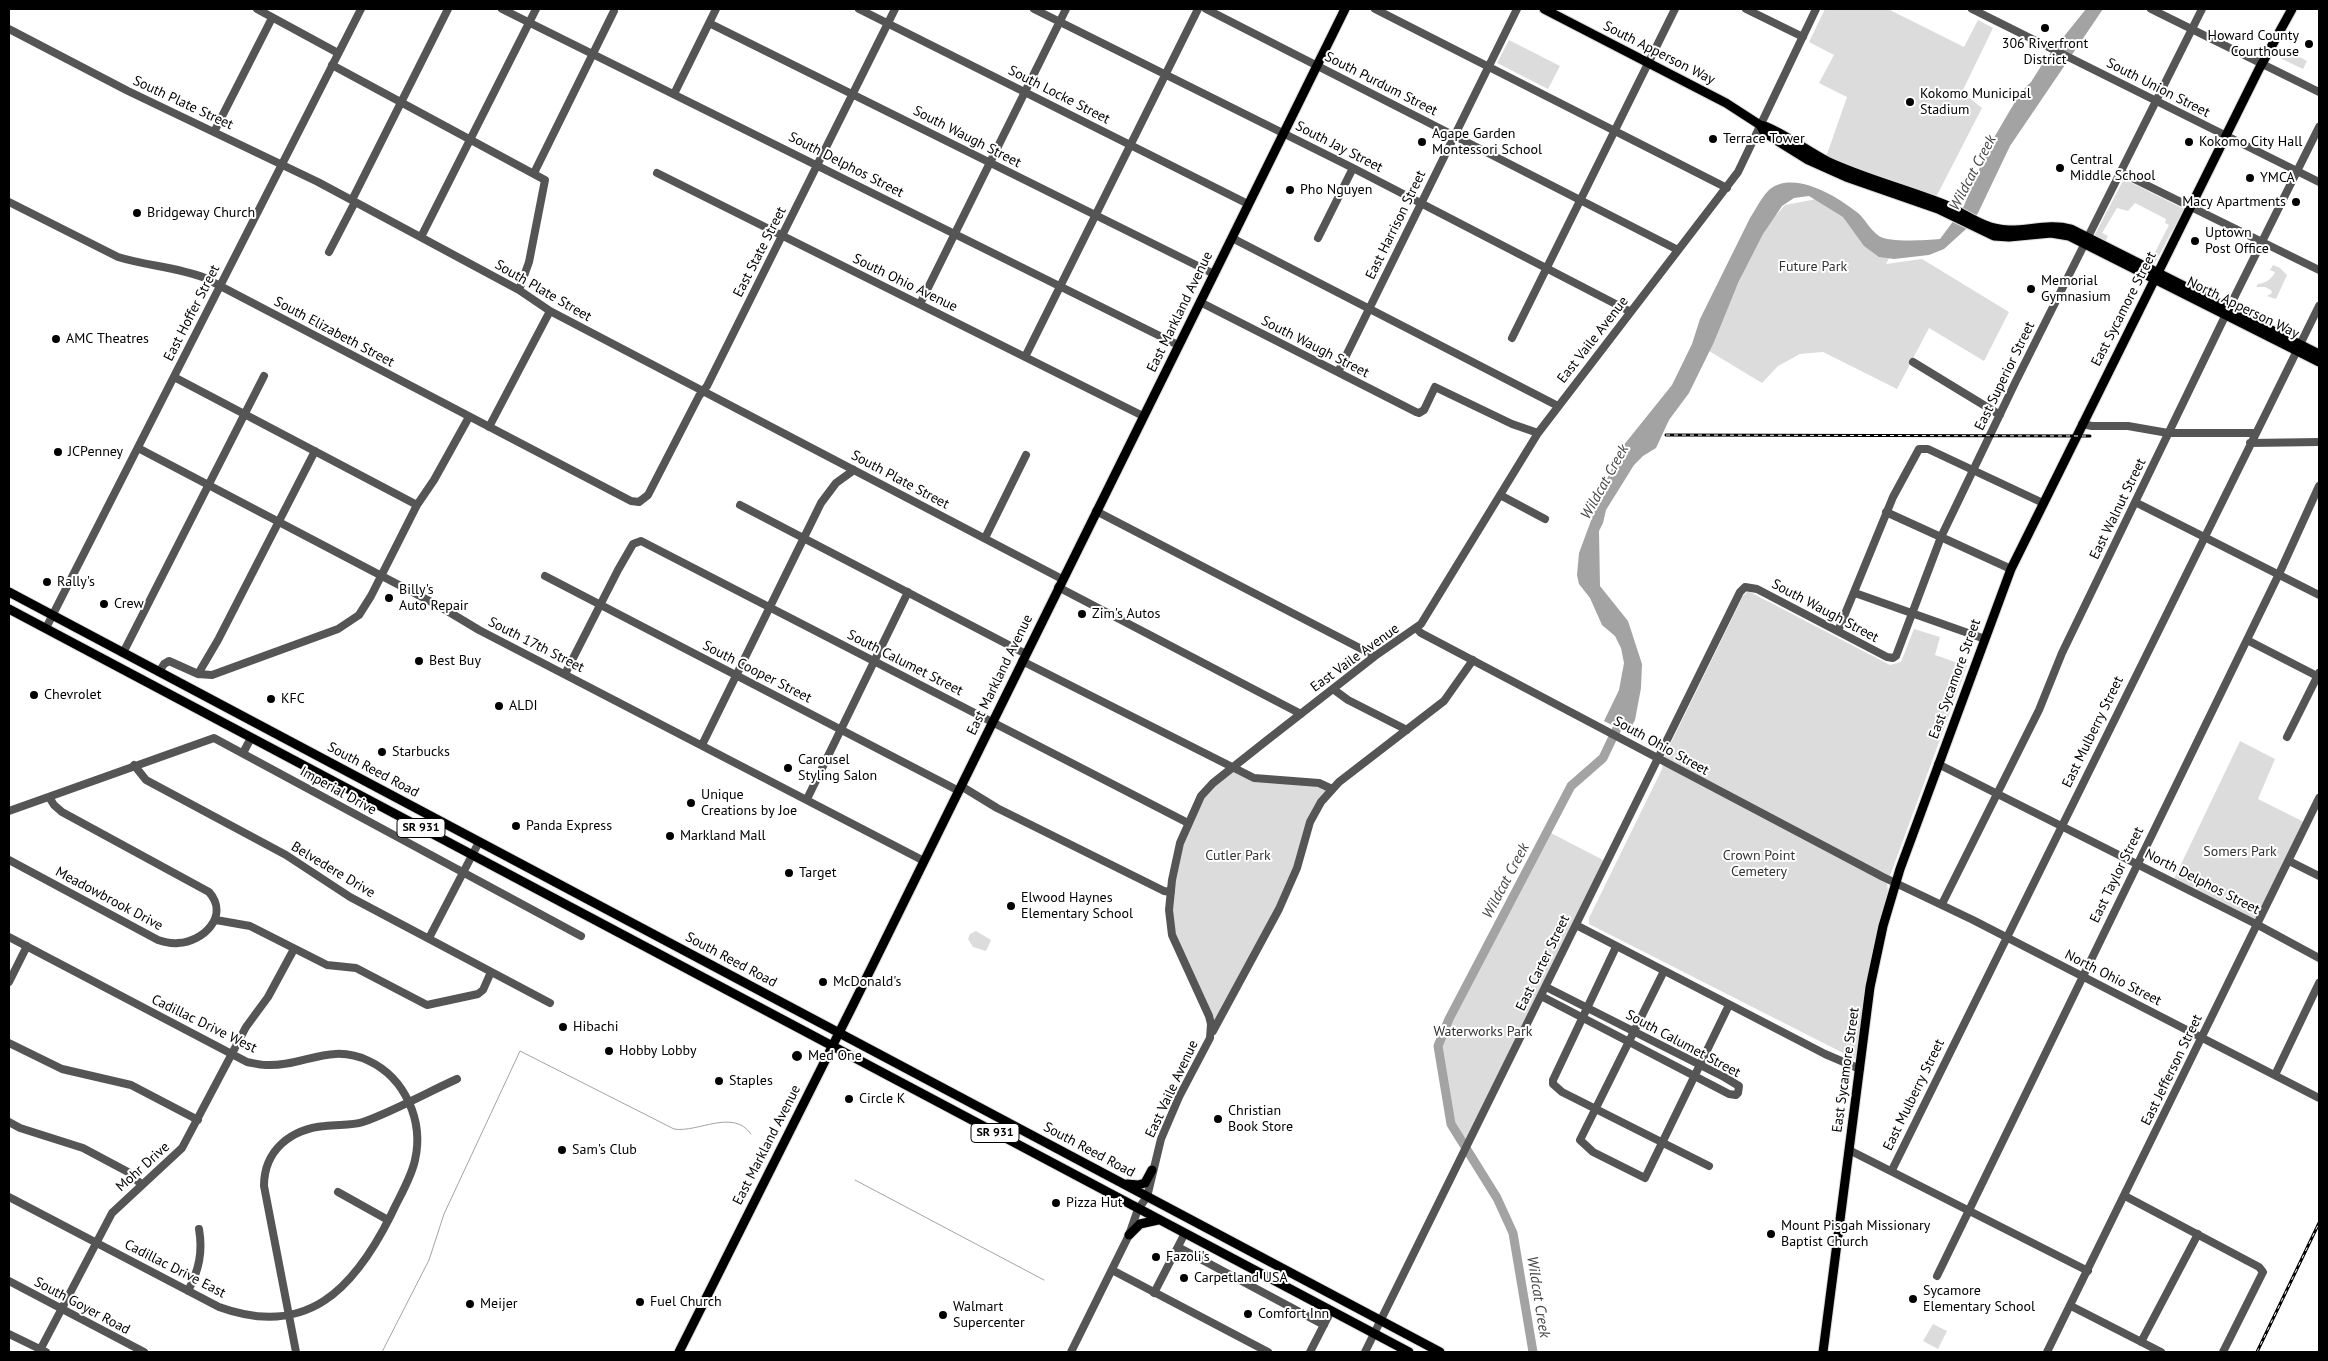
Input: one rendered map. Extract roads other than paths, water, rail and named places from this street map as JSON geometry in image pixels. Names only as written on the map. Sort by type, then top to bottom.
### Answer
[{"type":"main road","name":"East Markland Avenue","points":[[679,1352],[839,1033],[1345,9]]},
{"type":"main road","name":"South Apperson Way","points":[[1544,9],[1649,62],[1726,103],[1760,126],[1768,126],[1798,146],[1849,171],[1942,207],[1984,228],[2010,232],[2059,226],[2071,229],[2086,241],[2156,276]]},
{"type":"main road","name":"East Sycamore Street","points":[[1823,1352],[1874,966],[1895,883],[2011,570],[2226,136],[2292,9]]},
{"type":"main road","name":"North Apperson Way","points":[[2156,276],[2298,347],[2319,354]]},
{"type":"main road","name":"North Apperson Way","points":[[2298,347],[2319,362]]},
{"type":"main road","name":"South Reed Road","points":[[9,592],[1440,1352]]},
{"type":"main road","name":"South Reed Road","points":[[9,609],[1409,1352]]},
{"type":"main road","points":[[1120,1182],[1138,1185],[1145,1183],[1152,1170]]},
{"type":"main road","points":[[1129,1235],[1140,1224],[1158,1220]]},
{"type":"street","points":[[257,9],[338,53]]},
{"type":"street","name":"East Hoffer Street","points":[[46,628],[54,616],[361,9]]},
{"type":"street","points":[[329,252],[400,103],[448,9]]},
{"type":"street","name":"South Delphos Street","points":[[502,9],[1178,345]]},
{"type":"street","points":[[421,237],[536,9]]},
{"type":"street","points":[[674,94],[716,9]]},
{"type":"street","name":"South Locke Street","points":[[859,9],[1248,204]]},
{"type":"street","name":"East State Street","points":[[640,502],[648,495],[703,391],[895,9]]},
{"type":"street","name":"South Jay Street","points":[[1034,9],[1353,168],[1630,312]]},
{"type":"street","points":[[920,304],[1066,9]]},
{"type":"street","points":[[1026,357],[1198,9]]},
{"type":"street","name":"South Purdum Street","points":[[1206,9],[1678,250]]},
{"type":"street","points":[[1376,9],[1726,188]]},
{"type":"street","name":"East Harrison Street","points":[[1338,372],[1517,9]]},
{"type":"street","points":[[1512,338],[1675,9]]},
{"type":"street","points":[[1746,9],[1803,37]]},
{"type":"street","name":"East Vaile Avenue","points":[[1071,1352],[1129,1235],[1138,1209],[1147,1197],[1161,1139],[1210,1038],[1211,1024],[1209,1016],[1172,935],[1169,910],[1176,858],[1188,823],[1204,792],[1375,656],[1417,629],[1434,605],[1538,433],[1738,172],[1816,9]]},
{"type":"street","name":"South Union Street","points":[[1972,9],[2319,182]]},
{"type":"street","points":[[2152,9],[2319,92]]},
{"type":"street","name":"East Superior Street","points":[[1893,658],[1900,648],[1941,537],[2202,9]]},
{"type":"street","points":[[534,173],[614,11]]},
{"type":"street","points":[[214,132],[272,18]]},
{"type":"street","name":"South Waugh Street","points":[[709,23],[1214,274]]},
{"type":"street","name":"South Plate Street","points":[[9,29],[128,91],[354,201],[519,290],[550,311],[985,538],[1060,583],[1300,714]]},
{"type":"street","points":[[332,66],[545,180],[527,271],[519,290]]},
{"type":"street","name":"East Walnut Street","points":[[1942,904],[2039,710],[2062,653],[2319,127]]},
{"type":"street","points":[[1318,238],[1353,168]]},
{"type":"street","points":[[2120,172],[2319,270]]},
{"type":"street","name":"South Ohio Avenue","points":[[657,173],[1143,416]]},
{"type":"street","name":"South Elizabeth Street","points":[[9,202],[118,257],[191,273],[220,286],[631,501],[640,502]]},
{"type":"street","points":[[1232,238],[1558,406]]},
{"type":"street","name":"South Waugh Street","points":[[1200,302],[1419,413],[1424,410],[1435,387],[1512,424],[1538,433]]},
{"type":"street","name":"East Mulberry Street","points":[[1892,1170],[2319,306]]},
{"type":"street","points":[[490,427],[550,311]]},
{"type":"street","points":[[1913,362],[2000,415]]},
{"type":"street","points":[[123,653],[264,376]]},
{"type":"street","points":[[174,377],[417,505]]},
{"type":"street","points":[[159,672],[164,664],[169,661],[198,674],[212,675],[301,643],[349,623],[362,612],[417,505],[434,480],[469,417]]},
{"type":"street","points":[[2082,424],[2092,426],[2128,426],[2168,433],[2256,433]]},
{"type":"street","points":[[2250,443],[2319,442]]},
{"type":"street","name":"South 17th Street","points":[[138,448],[452,613],[479,630],[924,860]]},
{"type":"street","points":[[1838,631],[1855,593],[1886,512],[1914,454],[1921,448],[1928,449],[2043,503]]},
{"type":"street","points":[[198,674],[218,640],[315,451]]},
{"type":"street","points":[[985,538],[1026,455]]},
{"type":"street","points":[[702,745],[829,490],[854,470]]},
{"type":"street","name":"East Taylor Street","points":[[1937,1276],[2137,863],[2316,502],[2319,486]]},
{"type":"street","points":[[1500,494],[1545,519]]},
{"type":"street","points":[[2135,502],[2319,594]]},
{"type":"street","points":[[740,505],[908,592],[1024,657],[1233,768],[1254,778],[1319,783],[1332,789]]},
{"type":"street","points":[[1096,511],[1375,656]]},
{"type":"street","points":[[1886,512],[2011,570]]},
{"type":"street","name":"South Calumet Street","points":[[600,605],[628,553],[636,542],[645,542],[1188,823]]},
{"type":"street","name":"South Cooper Street","points":[[545,576],[841,730],[1164,891],[1171,892]]},
{"type":"street","name":"South Waugh Street","points":[[1745,587],[1757,589],[1893,658]]},
{"type":"street","name":"East Carter Street","points":[[1365,1352],[1740,592],[1745,587]]},
{"type":"street","points":[[807,799],[908,592]]},
{"type":"street","points":[[1855,593],[1985,639]]},
{"type":"street","points":[[565,674],[600,605]]},
{"type":"street","name":"South Ohio Street","points":[[1417,629],[1421,634],[1895,883]]},
{"type":"street","points":[[2247,640],[2319,676],[2287,737]]},
{"type":"street","points":[[1210,1038],[1279,909],[1293,877],[1310,822],[1321,802],[1343,779],[1450,695],[1473,660]]},
{"type":"street","points":[[1333,689],[1343,698],[1407,730]]},
{"type":"street","points":[[243,753],[251,738]]},
{"type":"street","name":"Imperial Drive","points":[[134,766],[207,739],[216,739],[581,936]]},
{"type":"street","name":"North Delphos Street","points":[[1938,764],[2137,863],[2319,958]]},
{"type":"street","points":[[9,811],[134,766]]},
{"type":"street","name":"Belvedere Drive","points":[[134,766],[146,780],[286,855],[350,897],[550,1003]]},
{"type":"street","points":[[49,796],[54,805],[62,812],[210,892],[216,904],[216,920],[250,926],[327,965],[356,968],[419,1002],[430,1005],[478,994],[491,972]]},
{"type":"street","name":"East Jefferson Street","points":[[2047,1352],[2319,798]]},
{"type":"street","points":[[428,938],[479,842]]},
{"type":"street","name":"Meadowbrook Drive","points":[[9,860],[158,940],[179,944],[194,939],[210,928],[216,920]]},
{"type":"street","points":[[2289,861],[2319,876]]},
{"type":"street","name":"North Ohio Street","points":[[1895,883],[1942,904],[2319,1098]]},
{"type":"street","points":[[1576,925],[1730,1005],[1860,1069]]},
{"type":"street","name":"Cadillac Drive West","points":[[9,937],[247,1062],[265,1065],[341,1053],[371,1061],[388,1073],[399,1084],[409,1100],[416,1121],[417,1152],[409,1178],[388,1220]]},
{"type":"street","points":[[9,982],[27,946]]},
{"type":"street","points":[[1616,946],[1553,1080],[1555,1087],[1662,1144],[1708,1166]]},
{"type":"street","name":"Mohr Drive","points":[[42,1351],[60,1308],[112,1213],[182,1148],[246,1027],[268,998],[294,949]]},
{"type":"street","points":[[1664,971],[1580,1140],[1593,1152],[1645,1178],[1730,1005]]},
{"type":"street","points":[[2275,1075],[2319,983]]},
{"type":"street","name":"South Calumet Street","points":[[1541,996],[1729,1094],[1736,1095],[1738,1093],[1739,1086],[1546,987]]},
{"type":"street","points":[[9,1043],[62,1069],[131,1085],[198,1120]]},
{"type":"street","points":[[296,1352],[264,1186],[268,1162],[274,1151],[290,1136],[302,1129],[363,1122],[457,1079]]},
{"type":"street","points":[[9,1122],[20,1128],[83,1148],[128,1172],[142,1185]]},
{"type":"street","points":[[1849,1150],[1892,1170],[2088,1271]]},
{"type":"street","points":[[338,1192],[388,1220]]},
{"type":"street","points":[[2124,1196],[2232,1252],[2259,1267],[2263,1272],[2223,1352]]},
{"type":"street","name":"Cadillac Drive East","points":[[9,1197],[188,1291],[235,1313],[256,1316],[289,1315],[327,1299],[344,1286],[358,1271],[388,1220]]},
{"type":"street","points":[[188,1291],[201,1259],[199,1229]]},
{"type":"street","points":[[1154,1293],[1185,1233]]},
{"type":"street","points":[[2141,1342],[2198,1234]]},
{"type":"street","points":[[1178,1247],[1324,1325]]},
{"type":"street","points":[[1112,1270],[1268,1352]]},
{"type":"street","name":"South Goyer Road","points":[[9,1281],[144,1352]]},
{"type":"street","points":[[2071,1306],[2161,1352]]},
{"type":"street","points":[[1310,1352],[1331,1311]]},
{"type":"street","points":[[9,1333],[42,1351]]},
{"type":"waterway","name":"Wildcat Creek","points":[[1533,1352],[1513,1233],[1497,1198],[1451,1124],[1438,1046],[1449,1019],[1571,786],[1603,758],[1622,718]]},
{"type":"waterway","points":[[382,1352],[429,1260],[444,1214],[520,1051],[674,1129],[694,1128],[725,1122],[744,1126],[751,1134]]},
{"type":"waterway","points":[[855,1180],[1044,1280]]},
{"type":"railway","points":[[1666,435],[2090,436]]},
{"type":"railway","points":[[2257,1352],[2319,1223]]},
{"type":"place","name":"306 Riverfront District","points":[[2045,28]]},
{"type":"place","name":"Howard County Courthouse","points":[[2309,44]]},
{"type":"place","name":"Kokomo Municipal Stadium","points":[[1910,102]]},
{"type":"place","name":"Terrace Tower","points":[[1713,139]]},
{"type":"place","name":"Agape Garden Montessori School","points":[[1422,142]]},
{"type":"place","name":"Kokomo City Hall","points":[[2189,142]]},
{"type":"place","name":"Central Middle School","points":[[2060,168]]},
{"type":"place","name":"YMCA","points":[[2250,178]]},
{"type":"place","name":"Pho Nguyen","points":[[1290,190]]},
{"type":"place","name":"Macy Apartments","points":[[2296,202]]},
{"type":"place","name":"Bridgeway Church","points":[[137,213]]},
{"type":"place","name":"Uptown Post Office","points":[[2195,241]]},
{"type":"place","name":"Memorial Gymnasium","points":[[2031,289]]},
{"type":"place","name":"AMC Theatres","points":[[56,339]]},
{"type":"place","name":"JCPenney","points":[[58,452]]},
{"type":"place","name":"Rally's","points":[[47,582]]},
{"type":"place","name":"Billy's Auto Repair","points":[[389,598]]},
{"type":"place","name":"Crew","points":[[104,604]]},
{"type":"place","name":"Zim's Autos","points":[[1082,614]]},
{"type":"place","name":"Best Buy","points":[[419,661]]},
{"type":"place","name":"Chevrolet","points":[[34,695]]},
{"type":"place","name":"KFC","points":[[271,699]]},
{"type":"place","name":"ALDI","points":[[499,706]]},
{"type":"place","name":"Starbucks","points":[[382,752]]},
{"type":"place","name":"Carousel Styling Salon","points":[[788,768]]},
{"type":"place","name":"Unique Creations by Joe","points":[[691,803]]},
{"type":"place","name":"Panda Express","points":[[516,826]]},
{"type":"place","name":"Markland Mall","points":[[670,836]]},
{"type":"place","name":"Target","points":[[789,873]]},
{"type":"place","name":"Elwood Haynes Elementary School","points":[[1011,906]]},
{"type":"place","name":"McDonald's","points":[[823,982]]},
{"type":"place","name":"Hibachi","points":[[563,1027]]},
{"type":"place","name":"Hobby Lobby","points":[[609,1051]]},
{"type":"place","name":"Med One","points":[[797,1056]]},
{"type":"place","name":"Staples","points":[[719,1081]]},
{"type":"place","name":"Circle K","points":[[849,1099]]},
{"type":"place","name":"Christian Book Store","points":[[1218,1119]]},
{"type":"place","name":"Sam's Club","points":[[562,1150]]},
{"type":"place","name":"Pizza Hut","points":[[1056,1203]]},
{"type":"place","name":"Mount Pisgah Missionary Baptist Church","points":[[1771,1234]]},
{"type":"place","name":"Fazoli's","points":[[1156,1257]]},
{"type":"place","name":"Carpetland USA","points":[[1184,1278]]},
{"type":"place","name":"Sycamore Elementary School","points":[[1913,1299]]},
{"type":"place","name":"Fuel Church","points":[[640,1302]]},
{"type":"place","name":"Meijer","points":[[470,1304]]},
{"type":"place","name":"Comfort Inn","points":[[1248,1314]]},
{"type":"place","name":"Walmart Supercenter","points":[[943,1315]]},
{"type":"park label","name":"Future Park","points":[[1813,267]]},
{"type":"park label","name":"Somers Park","points":[[2240,852]]},
{"type":"park label","name":"Cutler Park","points":[[1238,856]]},
{"type":"park label","name":"Crown Point Cemetery","points":[[1759,864]]},
{"type":"park label","name":"Waterworks Park","points":[[1483,1032]]}]
